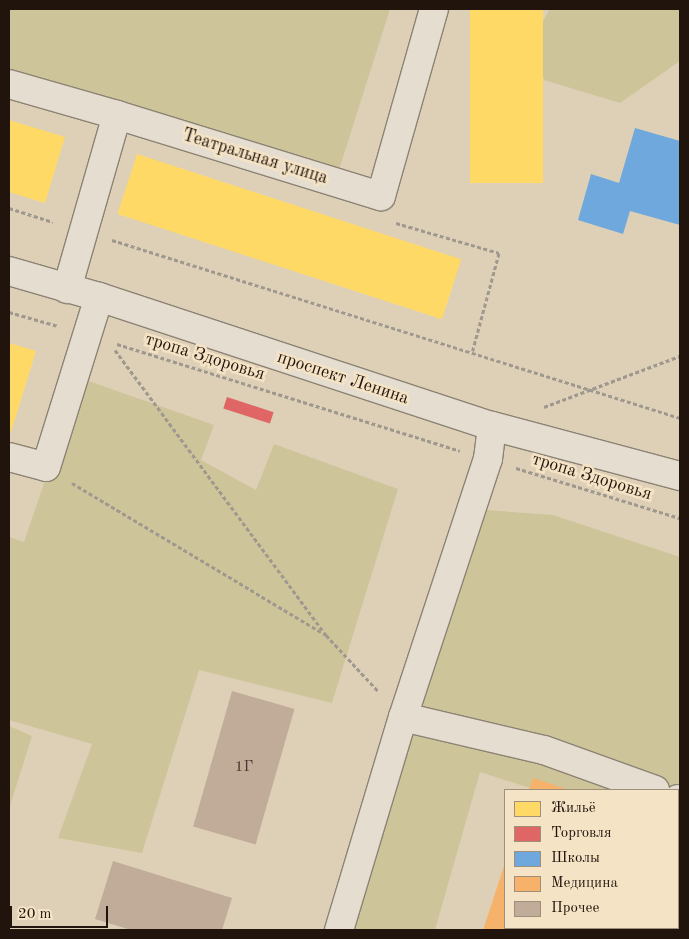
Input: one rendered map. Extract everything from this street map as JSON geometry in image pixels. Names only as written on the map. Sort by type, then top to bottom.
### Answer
[{"type":"street","name":"Театральная улица","points":[[117,115],[381,196],[434,9]]},
{"type":"street","points":[[9,84],[117,115],[67,290]]},
{"type":"street","name":"проспект Ленина","points":[[9,271],[67,290],[99,297],[492,426],[680,476]]},
{"type":"street","points":[[9,457],[46,467],[97,338],[99,297]]},
{"type":"street","points":[[339,930],[402,718],[488,459],[492,426]]},
{"type":"street","points":[[402,718],[544,750],[652,789]]},
{"type":"path","points":[[9,208],[680,418]]},
{"type":"path","name":"тропа Здоровья","points":[[9,312],[680,518]]},
{"type":"path","points":[[97,338],[326,635],[402,718]]},
{"type":"path","points":[[536,410],[680,356]]},
{"type":"path","points":[[46,467],[326,635]]},
{"type":"shaded area","points":[[9,9],[390,9],[338,173],[9,68]]},
{"type":"shaded area","points":[[550,9],[680,9],[680,61],[620,103],[544,80],[532,40]]},
{"type":"shaded area","points":[[80,378],[214,425],[201,460],[256,490],[274,444],[398,489],[332,703],[199,670],[142,853],[58,838],[92,744],[9,720],[9,537],[24,542]]},
{"type":"shaded area","points":[[486,510],[553,515],[680,557],[680,838],[679,789],[533,789],[480,772],[435,930],[346,930]]},
{"type":"shaded area","points":[[9,726],[32,736],[9,809]]},
{"type":"building: Жильё","points":[[470,9],[543,9],[543,183],[470,183]]},
{"type":"building: Жильё","points":[[9,120],[65,137],[45,203],[9,192]]},
{"type":"building: Жильё","points":[[137,154],[461,259],[442,319],[118,214]]},
{"type":"building: Жильё","points":[[9,343],[36,351],[11,432],[9,431]]},
{"type":"building: Торговля","points":[[227,397],[274,412],[270,424],[223,408]]},
{"type":"building: Школы","points":[[635,128],[680,141],[680,225],[630,211],[623,234],[578,220],[591,174],[619,183]]},
{"type":"building: Медицина","points":[[533,778],[566,789],[529,789]]},
{"type":"building: Медицина","points":[[504,866],[504,929],[542,929],[483,930]]},
{"type":"building: Прочее","points":[[232,691],[294,709],[256,844],[193,827]]},
{"type":"building: Прочее","points":[[113,861],[232,898],[222,930],[131,930],[95,919]]}]
